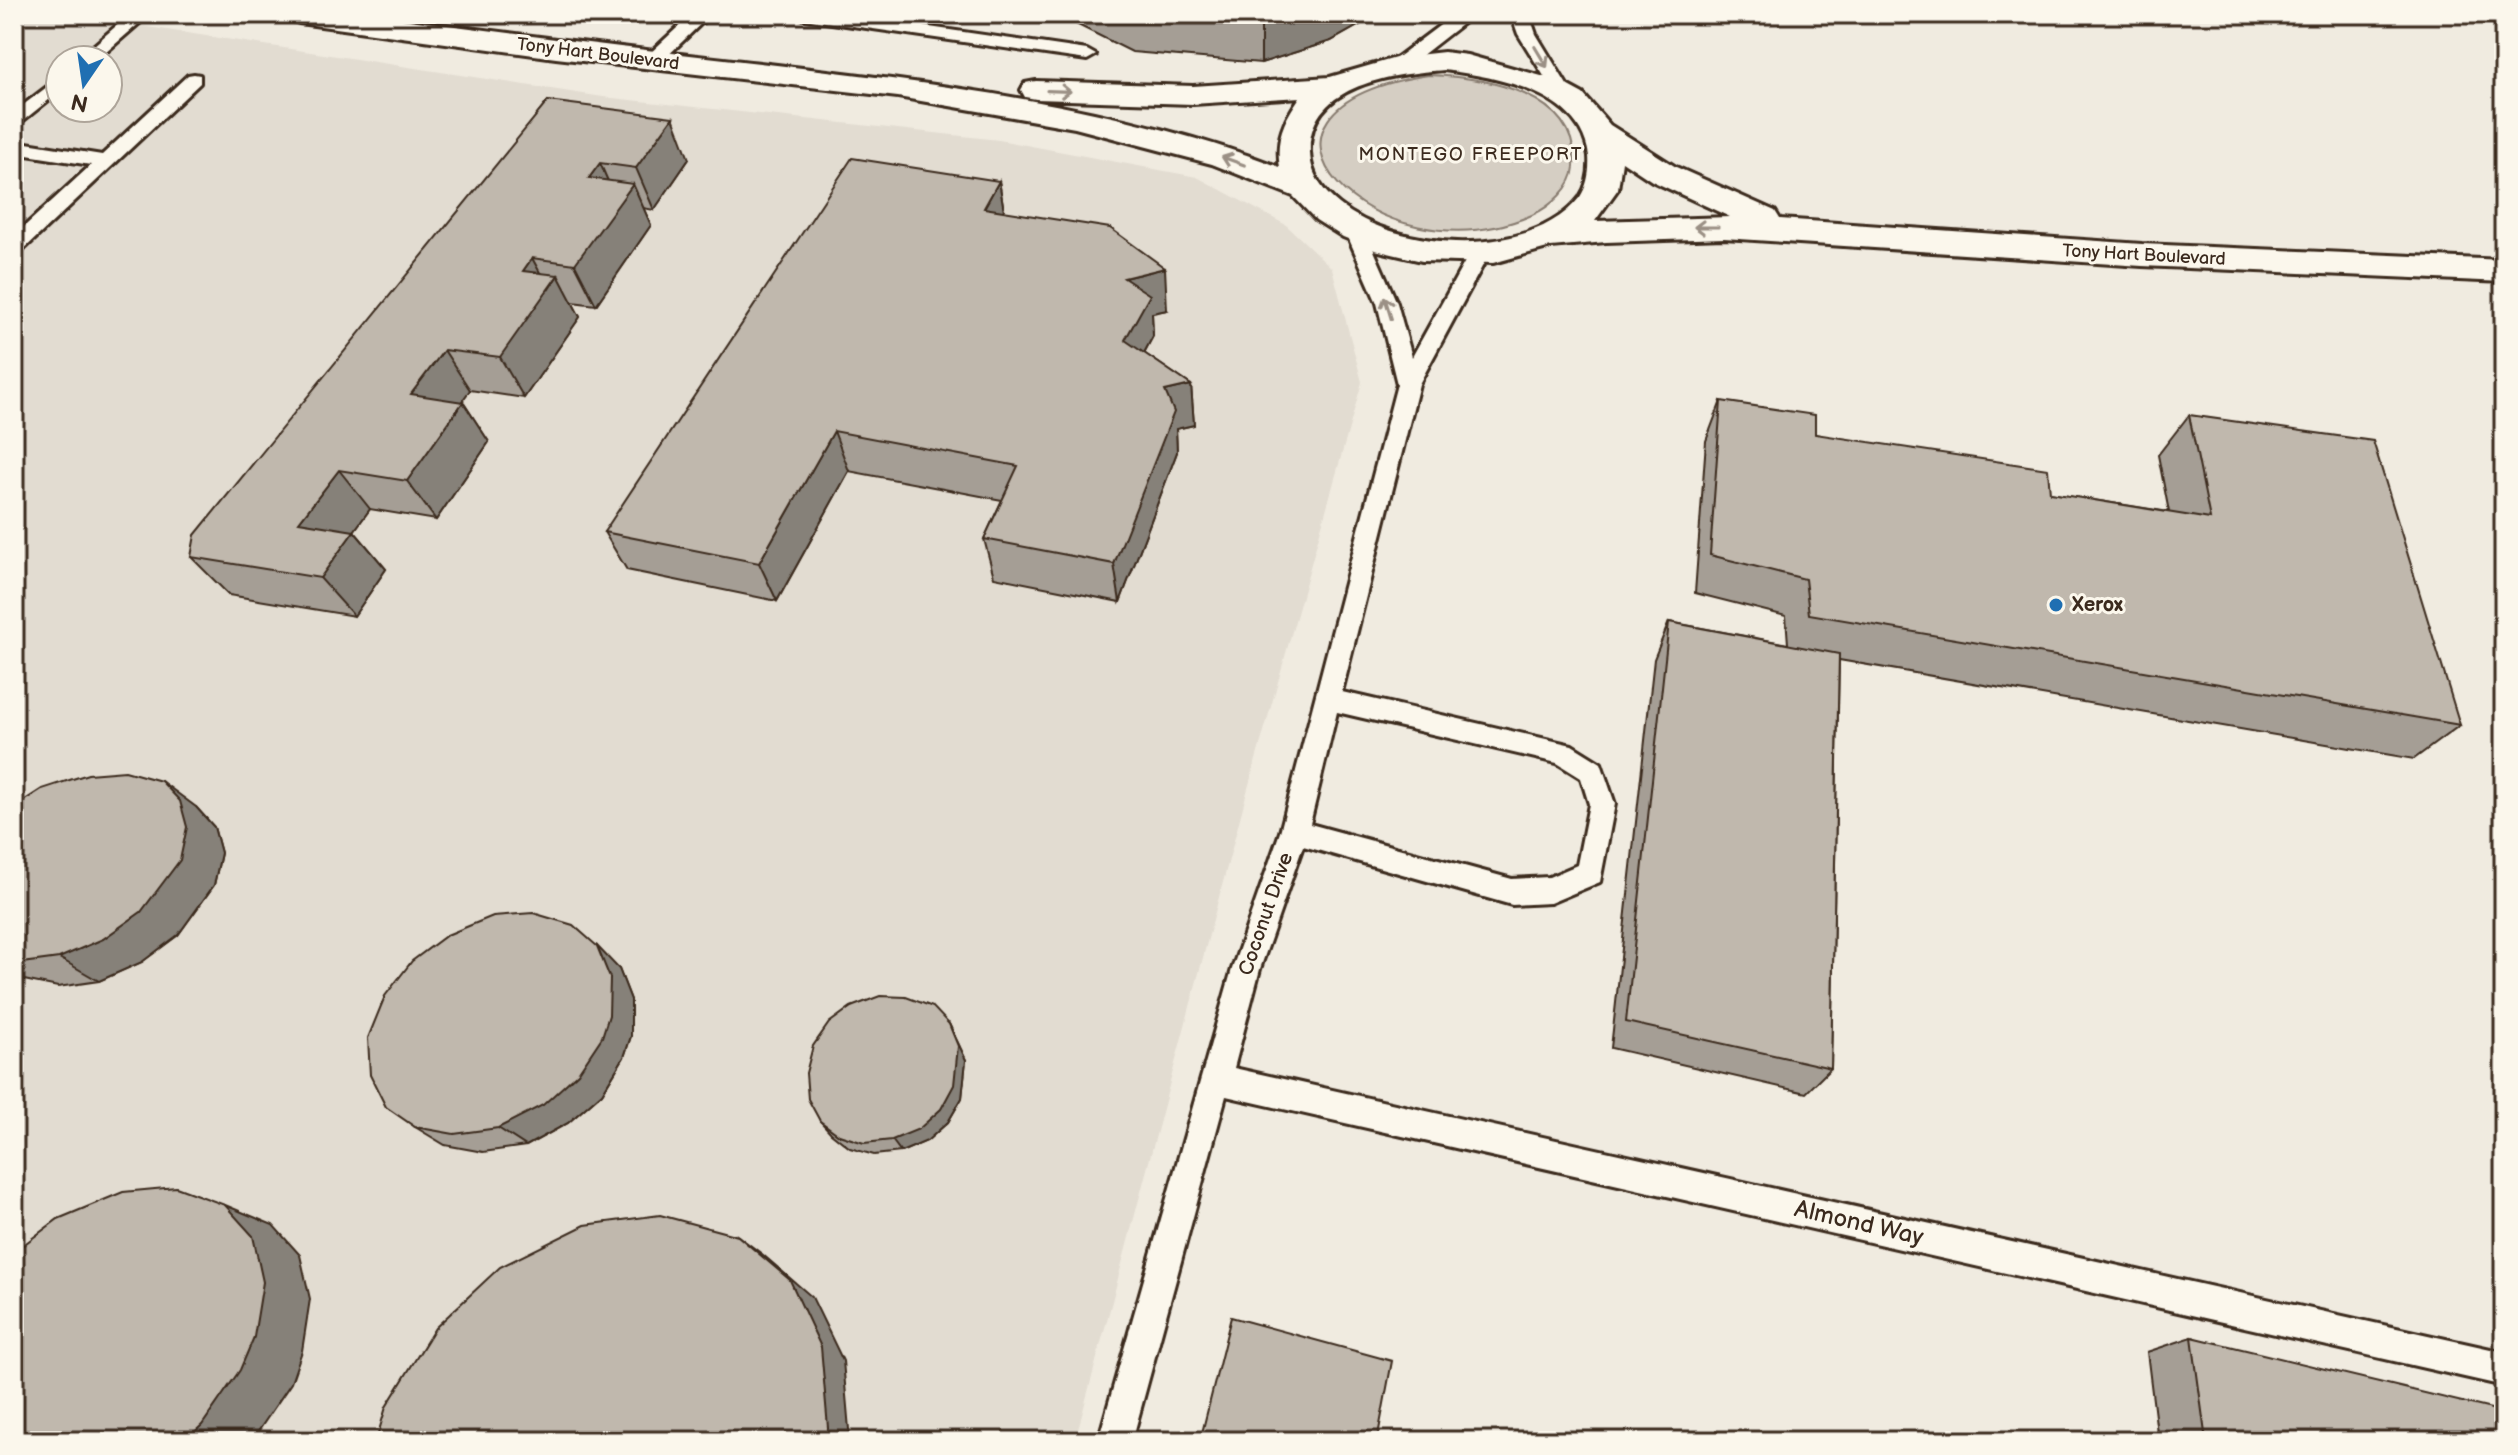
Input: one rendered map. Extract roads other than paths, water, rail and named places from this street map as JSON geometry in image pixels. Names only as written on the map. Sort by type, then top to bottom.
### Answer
[{"type":"street","name":"Tony Hart Boulevard","points":[[299,14],[898,88],[1077,119],[1223,157],[1306,189]]},
{"type":"street","points":[[1444,61],[1489,66],[1531,79],[1566,98],[1599,132],[1607,155],[1606,179],[1595,202],[1575,221],[1546,237],[1515,247],[1480,252],[1408,247],[1355,230],[1327,211],[1306,189],[1293,161],[1295,133],[1309,107],[1335,86],[1365,72],[1401,63],[1444,61]]},
{"type":"street","name":"Tony Hart Boulevard","points":[[898,88],[1193,95],[1335,86]]},
{"type":"street","name":"Tony Hart Boulevard","points":[[1599,132],[1664,174],[1711,198],[1784,227]]},
{"type":"street","name":"Tony Hart Boulevard","points":[[1546,237],[1601,230],[1784,227],[2172,258],[2504,271]]},
{"type":"lane","points":[[105,44],[141,14]]},
{"type":"lane","points":[[653,60],[702,14]]},
{"type":"lane","points":[[804,14],[1087,55]]},
{"type":"lane","points":[[1401,63],[1466,14]]},
{"type":"lane","points":[[1520,14],[1527,34],[1566,98]]},
{"type":"lane","points":[[14,247],[194,79]]},
{"type":"lane","points":[[14,122],[44,96]]},
{"type":"lane","points":[[14,147],[105,161]]},
{"type":"lane","name":"Coconut Drive","points":[[1355,230],[1387,303],[1408,384]]},
{"type":"lane","name":"Coconut Drive","points":[[1115,1441],[1246,969],[1294,832],[1408,384],[1480,252]]},
{"type":"lane","points":[[1294,832],[1512,892],[1550,890],[1590,873],[1602,804],[1592,771],[1563,753],[1330,700]]},
{"type":"lane","name":"Almond Way","points":[[1214,1078],[2504,1369]]},
{"type":"place","name":"Xerox","points":[[2056,605]]},
{"type":"district","name":"MONTEGO FREEPORT","points":[[1471,154]]}]
